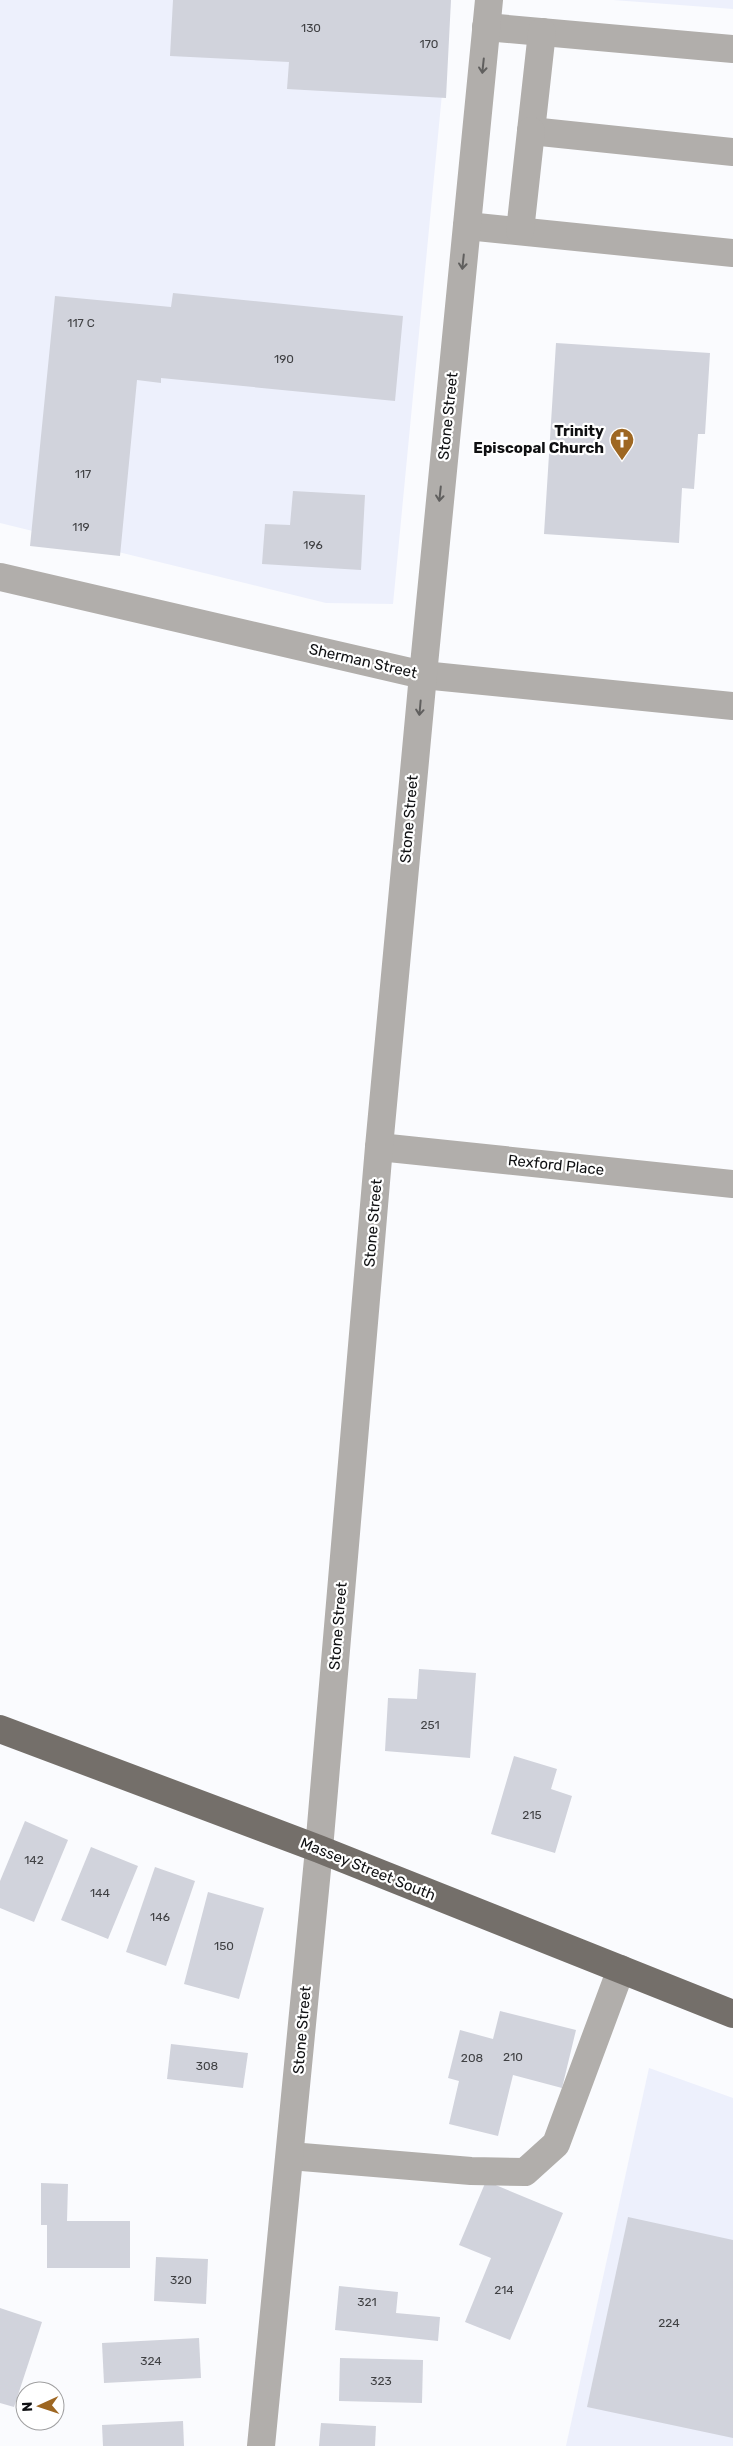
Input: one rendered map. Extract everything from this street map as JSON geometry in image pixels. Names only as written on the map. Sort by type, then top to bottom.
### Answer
[{"type":"main road","name":"Massey Street South","points":[[0,1729],[319,1849],[733,2014]]},
{"type":"street","name":"Stone Street","points":[[261,2446],[319,1849],[379,1147],[423,674],[489,0]]},
{"type":"street","points":[[486,27],[733,49]]},
{"type":"street","points":[[520,231],[542,32]]},
{"type":"street","points":[[531,131],[733,152]]},
{"type":"street","points":[[467,226],[733,253]]},
{"type":"street","name":"Sherman Street","points":[[0,577],[423,674],[733,706]]},
{"type":"street","name":"Rexford Place","points":[[379,1147],[733,1184]]},
{"type":"street","points":[[290,2156],[471,2171],[525,2172],[556,2144],[621,1969]]},
{"type":"shaded area","points":[[0,0],[451,0],[393,604],[326,603],[0,523]]},
{"type":"shaded area","points":[[613,0],[733,0],[733,9]]},
{"type":"shaded area","points":[[649,2068],[733,2098],[733,2446],[566,2446]]},
{"type":"building","points":[[173,0],[451,0],[446,98],[287,89],[289,62],[170,56]]},
{"type":"building","points":[[173,293],[403,316],[395,401],[161,378],[161,383],[137,380],[120,556],[30,546],[55,296],[171,307]]},
{"type":"building","name":"Trinity Episcopal Church","points":[[556,343],[710,353],[705,434],[698,434],[694,489],[682,488],[679,543],[544,534]]},
{"type":"building","points":[[293,491],[365,495],[361,570],[262,564],[265,524],[290,525]]},
{"type":"building","points":[[419,1669],[476,1673],[470,1758],[385,1751],[388,1698],[417,1699]]},
{"type":"building","points":[[514,1756],[557,1769],[551,1789],[572,1796],[555,1853],[491,1834]]},
{"type":"building","points":[[25,1821],[68,1840],[34,1922],[0,1908],[0,1881]]},
{"type":"building","points":[[91,1847],[138,1866],[108,1939],[61,1920]]},
{"type":"building","points":[[155,1867],[195,1881],[166,1966],[126,1952]]},
{"type":"building","points":[[208,1892],[264,1908],[239,1999],[184,1984]]},
{"type":"building","points":[[500,2011],[576,2030],[562,2088],[513,2075],[498,2136],[449,2124],[459,2081],[448,2078],[460,2030],[493,2039]]},
{"type":"building","points":[[171,2044],[248,2053],[243,2088],[167,2079]]},
{"type":"building","points":[[486,2181],[563,2213],[510,2340],[465,2322],[491,2258],[459,2245]]},
{"type":"building","points":[[41,2183],[68,2184],[67,2221],[130,2221],[130,2268],[47,2268],[47,2225],[41,2225]]},
{"type":"building","points":[[628,2217],[733,2240],[733,2438],[587,2407]]},
{"type":"building","points":[[156,2257],[208,2259],[206,2304],[154,2301]]},
{"type":"building","points":[[339,2286],[398,2292],[396,2313],[440,2317],[438,2341],[335,2330]]},
{"type":"building","points":[[0,2308],[42,2322],[23,2381],[15,2381],[14,2407],[0,2403]]},
{"type":"building","points":[[199,2338],[201,2378],[104,2383],[102,2343]]},
{"type":"building","points":[[340,2358],[423,2360],[422,2403],[339,2401]]},
{"type":"building","points":[[183,2421],[184,2446],[103,2446],[102,2425]]},
{"type":"building","points":[[321,2423],[376,2426],[375,2446],[319,2446]]},
{"type":"place","name":"Trinity Episcopal Church","points":[[622,461]]}]
